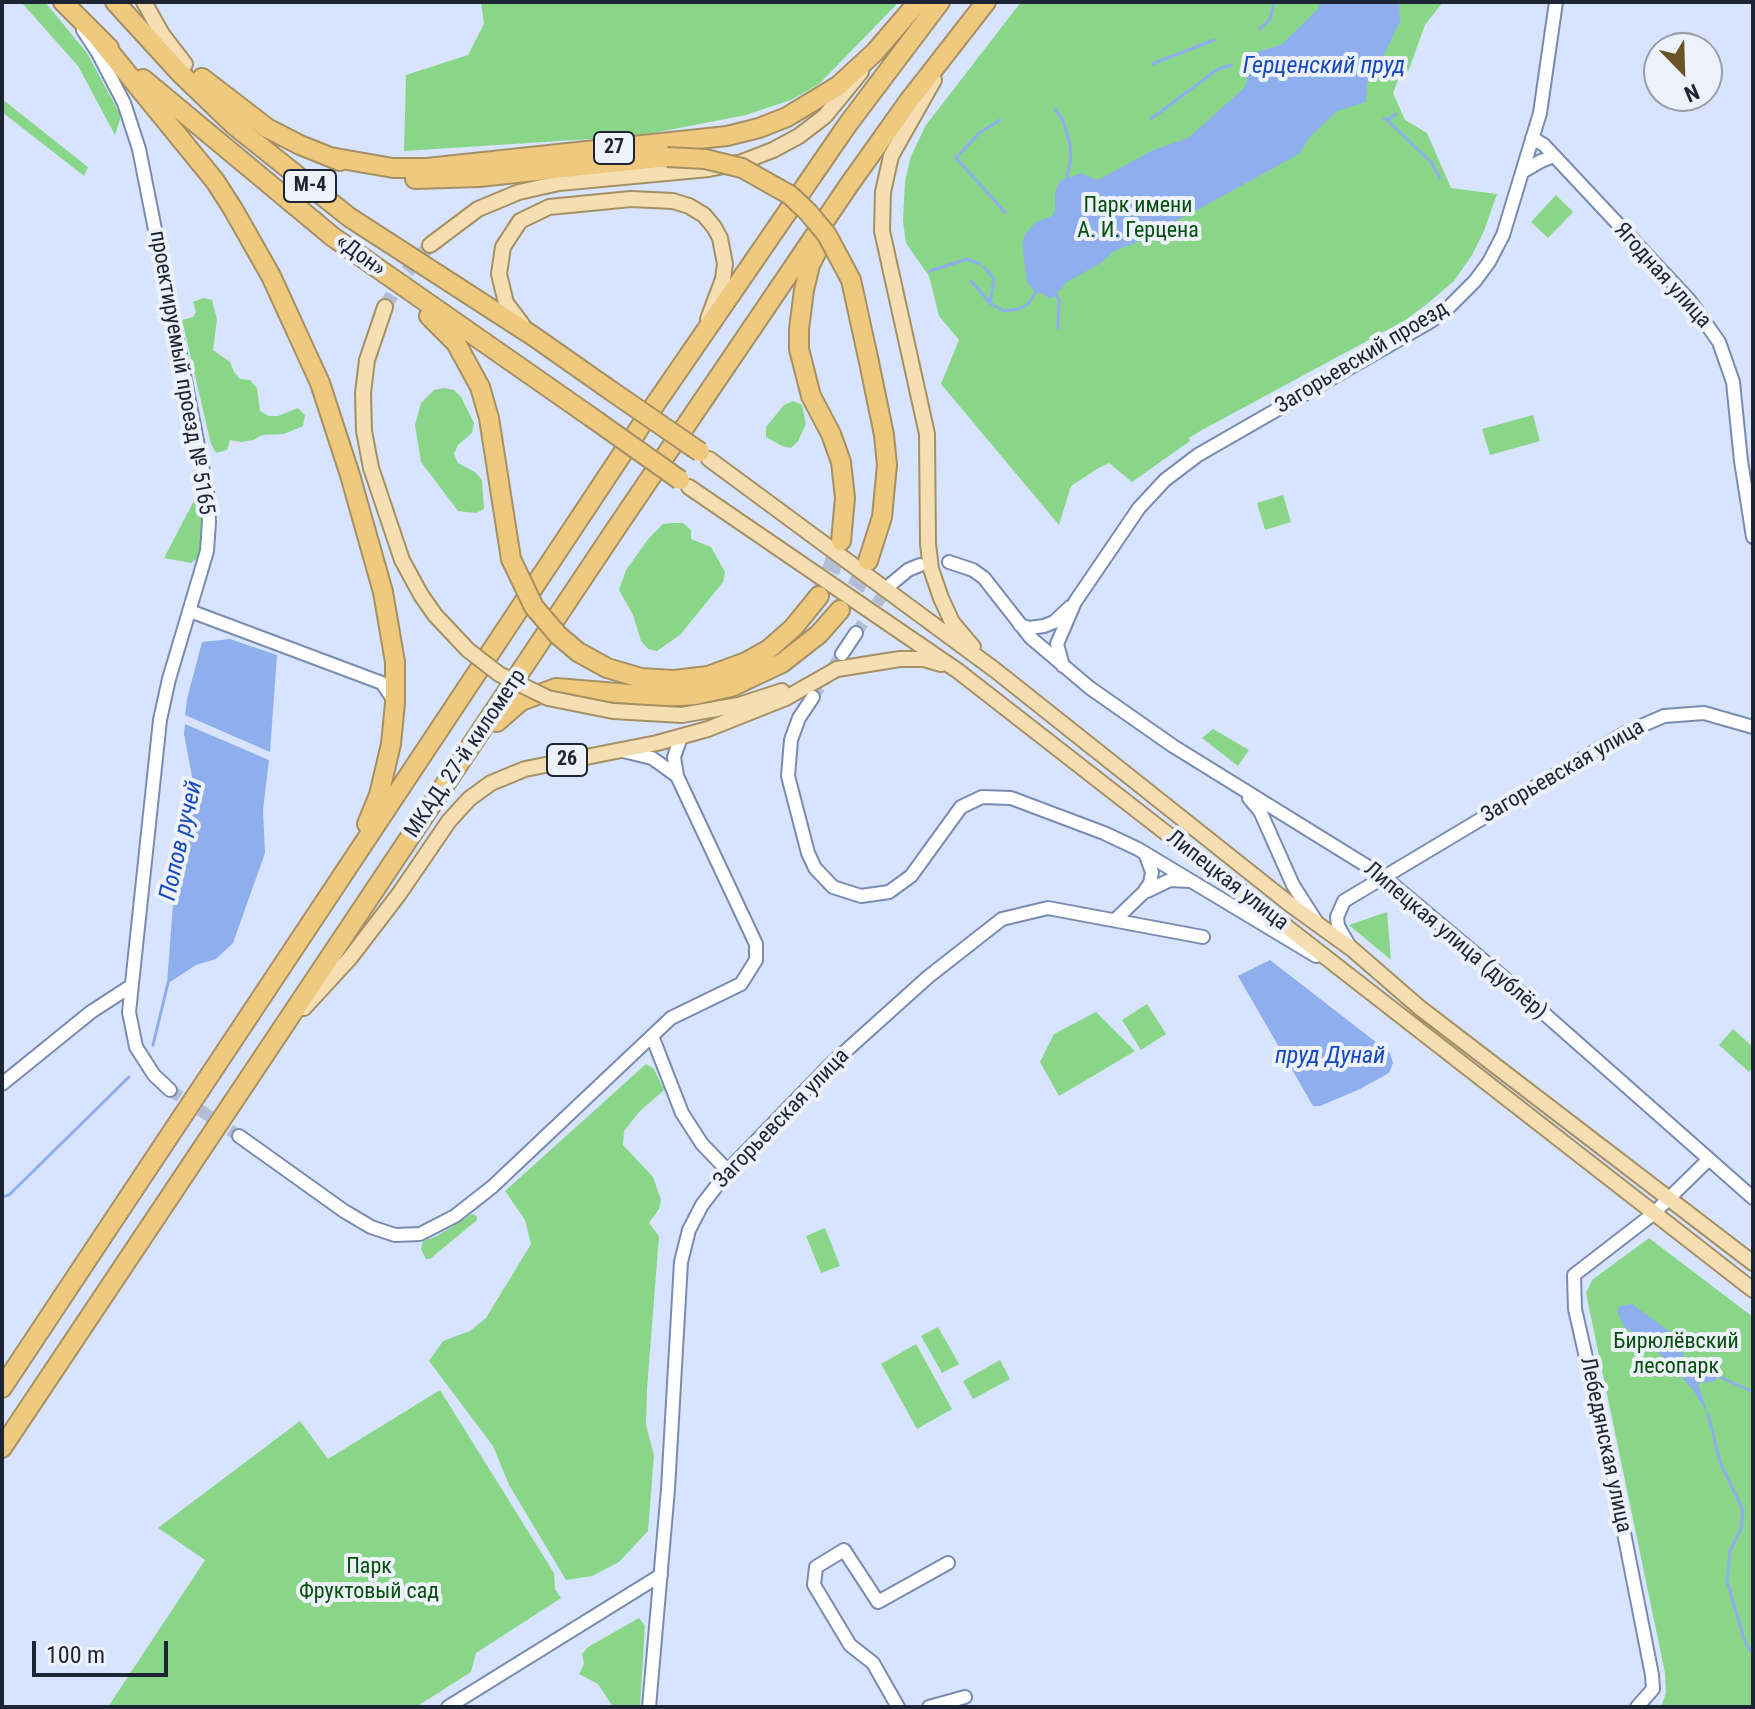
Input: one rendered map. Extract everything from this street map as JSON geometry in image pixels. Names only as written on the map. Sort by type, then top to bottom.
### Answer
[{"type":"highway","name":"«Дон»","points":[[62,2],[100,40],[224,149],[333,237],[685,484]]},
{"type":"highway","name":"«Дон»","points":[[115,2],[180,73],[235,126],[349,217],[533,336],[704,456]]},
{"type":"highway","name":"27","points":[[115,2],[228,100],[267,128],[364,171],[412,179],[443,179],[667,157],[705,159],[742,168],[778,187],[808,212],[834,245],[851,280],[884,435],[887,465],[882,517],[868,561]]},
{"type":"highway","name":"27","points":[[330,157],[393,168],[427,168],[727,136],[787,117],[815,103],[875,52],[918,2]]},
{"type":"highway","name":"МКАД, 27-й километр","points":[[2,1388],[692,351],[819,164],[940,2]]},
{"type":"highway","points":[[841,541],[845,513],[842,471],[836,447],[811,396],[803,369],[799,349],[800,310],[815,254],[877,145],[981,9]]},
{"type":"highway","points":[[100,40],[215,181],[250,237],[320,383],[350,475],[383,592],[395,662],[395,703],[391,744],[379,795],[341,878]]},
{"type":"highway","name":"МКАД, 27-й километр","points":[[2,1448],[877,145]]},
{"type":"highway","points":[[393,280],[456,343],[480,387],[489,418],[511,559],[534,607],[558,635],[578,652],[607,668],[641,678],[674,680],[708,676],[746,662],[769,649],[793,628],[819,596]]},
{"type":"highway","points":[[453,773],[505,714],[529,696],[556,688],[665,697],[712,692],[743,683],[782,663],[819,634],[840,610]]},
{"type":"main road","points":[[144,2],[162,34],[185,64]]},
{"type":"main road","points":[[981,9],[939,72],[891,156],[882,210],[886,248],[927,434],[931,569],[952,622],[995,670]]},
{"type":"main road","points":[[430,245],[478,209],[500,198],[539,186],[709,169],[742,162],[773,150],[799,136],[825,116],[875,52]]},
{"type":"main road","points":[[533,336],[506,303],[499,274],[503,247],[520,221],[532,213],[567,204],[663,200],[689,206],[704,215],[720,238],[724,250],[723,279],[692,351]]},
{"type":"main road","points":[[385,307],[367,360],[363,393],[364,431],[371,468],[402,560],[435,615],[468,650],[499,674],[548,698],[613,711],[682,715],[739,705],[840,662]]},
{"type":"main road","name":"Липецкая улица","points":[[704,456],[995,670],[1352,949],[1420,1008],[1753,1263]]},
{"type":"main road","name":"Липецкая улица","points":[[685,484],[958,671],[1753,1290]]},
{"type":"main road","name":"26","points":[[279,1035],[350,958],[449,821],[469,799],[491,783],[513,773],[681,737],[761,710],[804,690],[840,662],[924,659],[958,671]]},
{"type":"street","name":"проектируемый проезд № 5165","points":[[62,2],[98,53],[124,103],[133,129],[147,184],[207,491],[207,551],[160,720],[129,1012],[136,1047],[145,1063],[167,1087]]},
{"type":"street","name":"Загорьевский проезд","points":[[1075,602],[1139,508],[1176,472],[1198,455],[1431,321],[1461,297],[1496,250],[1522,172],[1545,92],[1556,2]]},
{"type":"street","name":"Ягодная улица","points":[[1532,138],[1544,145],[1690,301],[1719,342],[1733,382],[1753,537]]},
{"type":"street","points":[[1522,172],[1554,156]]},
{"type":"street","name":"Липецкая улица (дублёр)","points":[[949,562],[962,565],[984,578],[1019,624],[1063,667],[1132,718],[1383,876],[1496,971],[1753,1198]]},
{"type":"street","points":[[890,585],[908,570],[920,565]]},
{"type":"street","points":[[1019,624],[1029,628],[1044,626],[1054,622],[1075,602]]},
{"type":"street","points":[[1063,667],[1057,644],[1075,602]]},
{"type":"street","points":[[190,611],[382,683],[395,703]]},
{"type":"street","points":[[840,662],[856,633]]},
{"type":"street","points":[[813,697],[799,718],[791,740],[788,776],[799,825],[815,868],[823,879],[846,893],[875,896],[902,885],[922,864],[954,814],[971,800],[982,797],[1011,798],[1104,833],[1145,853],[1346,974]]},
{"type":"street","name":"Загорьевская улица","points":[[1352,949],[1338,926],[1337,917],[1344,901],[1625,733],[1664,716],[1704,713],[1753,727]]},
{"type":"street","points":[[239,1136],[371,1227],[395,1235],[420,1234],[455,1216],[492,1187],[681,1012],[734,989],[750,972],[757,956],[754,939],[677,776],[674,757],[681,737]]},
{"type":"street","points":[[623,751],[652,758],[677,776]]},
{"type":"street","points":[[1225,778],[1260,811],[1293,885],[1319,925]]},
{"type":"street","points":[[1115,920],[1150,883],[1152,872],[1145,853]]},
{"type":"street","points":[[1144,892],[1170,880],[1197,883]]},
{"type":"street","name":"Загорьевская улица","points":[[649,1707],[661,1575],[681,1262],[689,1230],[702,1205],[728,1171],[829,1066],[928,977],[1002,919],[1048,908],[1203,937]]},
{"type":"street","points":[[2,1084],[91,1012],[131,986]]},
{"type":"street","points":[[652,1036],[682,1113],[702,1144],[728,1171]]},
{"type":"street","points":[[1607,1177],[1615,1180],[1622,1176],[1624,1166],[1620,1160]]},
{"type":"street","points":[[1653,1214],[1708,1160]]},
{"type":"street","name":"Лебедянская улица","points":[[1637,1707],[1653,1689],[1652,1675],[1612,1472],[1575,1309],[1573,1282],[1578,1270],[1653,1214]]},
{"type":"street","points":[[898,1707],[873,1663],[850,1645],[814,1585],[816,1567],[844,1550],[878,1602],[948,1563]]},
{"type":"street","points":[[448,1707],[661,1575]]},
{"type":"street","points":[[929,1707],[965,1697]]},
{"type":"green space","points":[[21,2],[45,2],[87,53],[121,116],[115,135],[78,66]]},
{"type":"green space","points":[[481,2],[899,2],[819,84],[791,100],[746,115],[653,133],[606,138],[404,151],[406,75],[468,55],[484,24]]},
{"type":"green space","name":"Парк имени А. И. Герцена","points":[[1021,2],[1443,2],[1425,25],[1408,72],[1400,75],[1393,93],[1405,120],[1427,133],[1451,188],[1497,194],[1472,255],[1454,281],[1427,304],[1404,321],[1202,430],[1132,482],[1109,463],[1097,469],[1071,486],[1059,525],[941,384],[959,340],[939,316],[929,276],[906,243],[903,221],[905,181],[911,156],[926,125]]},
{"type":"green space","points":[[2,99],[88,167],[84,176],[2,112]]},
{"type":"green space","points":[[1556,195],[1573,212],[1548,238],[1531,222]]},
{"type":"green space","points":[[203,298],[212,300],[217,319],[213,350],[230,362],[240,379],[250,380],[257,388],[260,411],[269,416],[278,416],[298,408],[305,415],[303,426],[284,434],[262,435],[253,440],[230,440],[227,450],[216,453],[211,444],[182,320],[193,317],[196,312],[193,302]]},
{"type":"green space","points":[[434,390],[454,390],[461,397],[474,423],[472,433],[458,445],[454,454],[458,463],[475,472],[482,480],[484,509],[476,513],[458,511],[421,462],[415,425],[421,403]]},
{"type":"green space","points":[[793,401],[802,405],[806,424],[791,448],[766,437],[766,427],[784,405]]},
{"type":"green space","points":[[1533,415],[1540,441],[1490,455],[1482,429]]},
{"type":"green space","points":[[198,493],[204,524],[199,557],[191,563],[164,558]]},
{"type":"green space","points":[[1283,495],[1291,522],[1265,530],[1257,503]]},
{"type":"green space","points":[[683,523],[691,530],[691,539],[711,547],[725,572],[723,582],[680,635],[657,651],[648,649],[641,641],[633,615],[619,590],[626,570],[649,538],[663,524]]},
{"type":"green space","points":[[1213,729],[1249,750],[1238,766],[1202,738]]},
{"type":"green space","points":[[1387,912],[1391,960],[1349,925]]},
{"type":"green space","points":[[1147,1004],[1166,1034],[1141,1050],[1122,1020]]},
{"type":"green space","points":[[1096,1012],[1135,1051],[1059,1096],[1040,1062],[1054,1034]]},
{"type":"green space","points":[[1733,1029],[1753,1047],[1753,1067],[1749,1072],[1719,1045]]},
{"type":"green space","points":[[646,1064],[654,1069],[664,1090],[640,1111],[624,1131],[623,1145],[653,1177],[661,1200],[649,1223],[659,1236],[647,1389],[646,1425],[654,1455],[648,1531],[619,1562],[592,1576],[566,1580],[509,1485],[493,1446],[429,1361],[443,1341],[470,1331],[486,1318],[531,1244],[525,1220],[505,1191]]},
{"type":"green space","points":[[472,1214],[477,1216],[477,1220],[430,1259],[426,1259],[421,1249],[423,1241]]},
{"type":"green space","points":[[825,1228],[840,1266],[821,1273],[806,1236]]},
{"type":"green space","name":"Бирюлёвский лесопарк","points":[[1649,1238],[1753,1317],[1753,1707],[1661,1707],[1666,1693],[1665,1673],[1586,1293],[1592,1280]]},
{"type":"green space","points":[[938,1327],[959,1364],[942,1373],[921,1336]]},
{"type":"green space","points":[[916,1344],[952,1409],[917,1429],[881,1364]]},
{"type":"green space","points":[[1000,1360],[1010,1379],[973,1399],[963,1381]]},
{"type":"green space","name":"Парк Фруктовый сад","points":[[440,1390],[554,1573],[555,1589],[561,1598],[476,1653],[471,1672],[416,1707],[108,1707],[205,1560],[158,1528],[300,1421],[328,1459]]},
{"type":"green space","points":[[639,1618],[645,1626],[640,1707],[613,1707],[598,1684],[579,1674],[584,1664],[582,1654],[588,1647]]},
{"type":"water","name":"Герценский пруд","points":[[1321,2],[1399,2],[1400,21],[1379,66],[1367,83],[1366,102],[1337,111],[1309,138],[1299,154],[1149,233],[1140,241],[1114,251],[1101,263],[1067,282],[1053,298],[1036,293],[1027,282],[1022,243],[1025,234],[1036,222],[1052,216],[1055,192],[1060,181],[1082,173],[1100,179],[1151,151],[1188,138],[1243,89],[1247,83],[1246,71],[1250,60],[1259,51],[1281,45],[1317,10]]},
{"type":"water","points":[[230,639],[277,655],[270,752],[185,715],[202,642]]},
{"type":"water","points":[[185,724],[269,760],[263,810],[265,853],[233,943],[216,959],[196,965],[167,984],[173,904],[193,782]]},
{"type":"water","name":"пруд Дунай","points":[[1270,960],[1390,1053],[1393,1063],[1389,1073],[1360,1089],[1313,1106],[1238,976]]},
{"type":"water","points":[[1632,1304],[1670,1332],[1681,1347],[1688,1367],[1718,1376],[1715,1381],[1698,1383],[1708,1414],[1693,1390],[1669,1363],[1645,1340],[1624,1327],[1617,1311],[1620,1306]]},
{"type":"waterway","points":[[1260,29],[1270,19],[1274,2]]},
{"type":"waterway","points":[[1152,64],[1214,40]]},
{"type":"waterway","points":[[1151,119],[1218,69],[1231,65]]},
{"type":"waterway","points":[[1055,109],[1063,120],[1070,144],[1067,178]]},
{"type":"waterway","points":[[1384,118],[1387,120],[1396,114]]},
{"type":"waterway","points":[[1000,120],[979,133],[956,158],[1005,212]]},
{"type":"waterway","points":[[1387,120],[1430,161],[1440,178]]},
{"type":"waterway","points":[[930,271],[967,259],[980,264]]},
{"type":"waterway","points":[[984,267],[994,279],[990,303]]},
{"type":"waterway","name":"Попов ручей","points":[[971,281],[990,303],[1004,311],[1027,305],[1036,292]]},
{"type":"waterway","points":[[1055,293],[1059,299],[1058,328]]},
{"type":"waterway","name":"Попов ручей","points":[[153,1045],[168,983]]},
{"type":"waterway","name":"Попов ручей","points":[[2,1197],[9,1195],[129,1077]]},
{"type":"waterway","points":[[1718,1376],[1753,1392]]},
{"type":"waterway","points":[[1708,1414],[1720,1462],[1743,1510],[1741,1529],[1730,1551],[1727,1581],[1745,1642],[1753,1655]]},
{"type":"tunnel","points":[[385,307],[404,275],[430,245]]},
{"type":"tunnel","points":[[819,596],[841,541]]},
{"type":"tunnel","points":[[840,610],[856,587],[868,561]]},
{"type":"tunnel","points":[[856,633],[890,585]]},
{"type":"tunnel","points":[[813,697],[842,654]]},
{"type":"tunnel","points":[[170,1090],[239,1136]]}]
